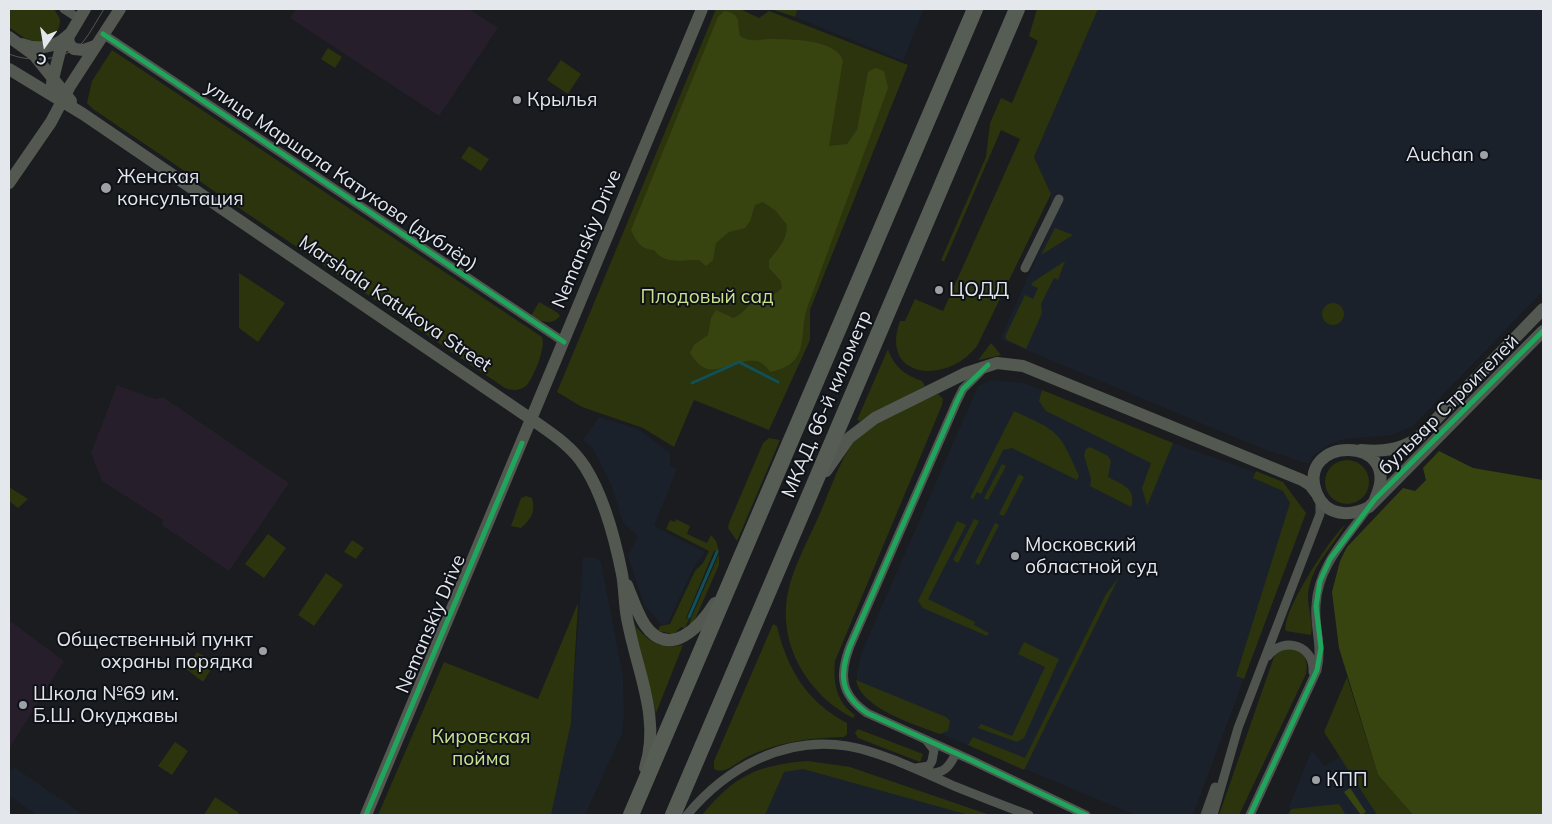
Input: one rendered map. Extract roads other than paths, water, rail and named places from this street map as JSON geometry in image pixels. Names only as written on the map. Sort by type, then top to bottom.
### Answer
[{"type":"highway","name":"МКАД, 66-й километр","points":[[630,815],[975,9]]},
{"type":"highway","name":"МКАД, 66-й километр","points":[[673,815],[1017,9]]},
{"type":"street","points":[[58,90],[57,56],[82,14],[64,9]]},
{"type":"street","points":[[9,183],[58,90],[78,74],[120,9]]},
{"type":"street","name":"Nemanskiy Drive","points":[[366,815],[702,9]]},
{"type":"street","name":"улица Маршала Катукова (дублёр)","points":[[103,34],[564,342]]},
{"type":"street","points":[[68,35],[69,44],[74,49],[84,50],[95,46]]},
{"type":"street","name":"Marshala Katukova Street","points":[[12,39],[31,47],[48,47],[60,42],[68,35]]},
{"type":"street","name":"Marshala Katukova Street","points":[[12,39],[34,55],[58,90],[83,114],[531,419],[572,449],[585,466],[606,516],[622,575],[644,624],[652,633],[664,638],[678,640],[689,635],[707,617],[733,576]]},
{"type":"street","name":"Marshala Katukova Street","points":[[9,69],[36,85],[58,90]]},
{"type":"street","points":[[1025,268],[1059,199]]},
{"type":"street","name":"бульвар Строителей","points":[[1213,815],[1233,743],[1260,666],[1274,637],[1320,514],[1315,476],[1323,459],[1340,449],[1380,452],[1395,449],[1418,438],[1543,308]]},
{"type":"street","name":"бульвар Строителей","points":[[1251,813],[1317,670],[1321,648],[1316,613],[1320,581],[1330,559],[1372,503],[1543,330]]},
{"type":"street","points":[[801,514],[836,455],[849,438],[863,426],[966,373],[988,365],[1007,362],[1023,366],[1302,480],[1310,485],[1318,496]]},
{"type":"street","points":[[988,365],[963,388],[957,401],[844,664],[845,688],[857,706],[867,713],[1086,815]]},
{"type":"street","name":"бульвар Строителей","points":[[1318,496],[1327,507],[1337,512],[1348,514],[1359,512],[1372,503],[1379,490],[1379,471],[1368,455],[1359,450]]},
{"type":"street","name":"Marshala Katukova Street","points":[[622,575],[627,622],[651,718],[648,758],[630,815]]},
{"type":"street","name":"бульвар Строителей","points":[[1260,666],[1270,652],[1279,646],[1289,644],[1300,647],[1308,654],[1313,663],[1310,687]]},
{"type":"street","points":[[914,769],[929,766],[932,761],[934,750],[926,740]]},
{"type":"street","points":[[1205,815],[1233,743]]},
{"type":"street","points":[[687,815],[711,789],[733,772],[760,758],[790,748],[816,744],[849,746],[923,772],[1029,815]]},
{"type":"street","points":[[923,772],[939,773],[946,769],[956,753]]},
{"type":"waterway","points":[[692,383],[739,362],[778,382]]},
{"type":"waterway","points":[[689,617],[717,552]]},
{"type":"tram line","points":[[9,54],[27,59],[37,59],[57,57],[67,53],[83,42],[104,9]]},
{"type":"place","name":"Крылья","points":[[517,100]]},
{"type":"place","name":"Auchan","points":[[1484,155]]},
{"type":"place","name":"Женская консультация","points":[[106,188]]},
{"type":"place","name":"ЦОДД","points":[[939,290]]},
{"type":"place","name":"Московский областной суд","points":[[1015,556]]},
{"type":"place","name":"Общественный пункт охраны порядка","points":[[263,651]]},
{"type":"place","name":"Школа №69 им. Б.Ш. Окуджавы","points":[[23,705]]},
{"type":"place","name":"КПП","points":[[1316,780]]},
{"type":"park label","name":"Плодовый сад","points":[[707,297]]},
{"type":"park label","name":"Кировская пойма","points":[[481,748]]}]
